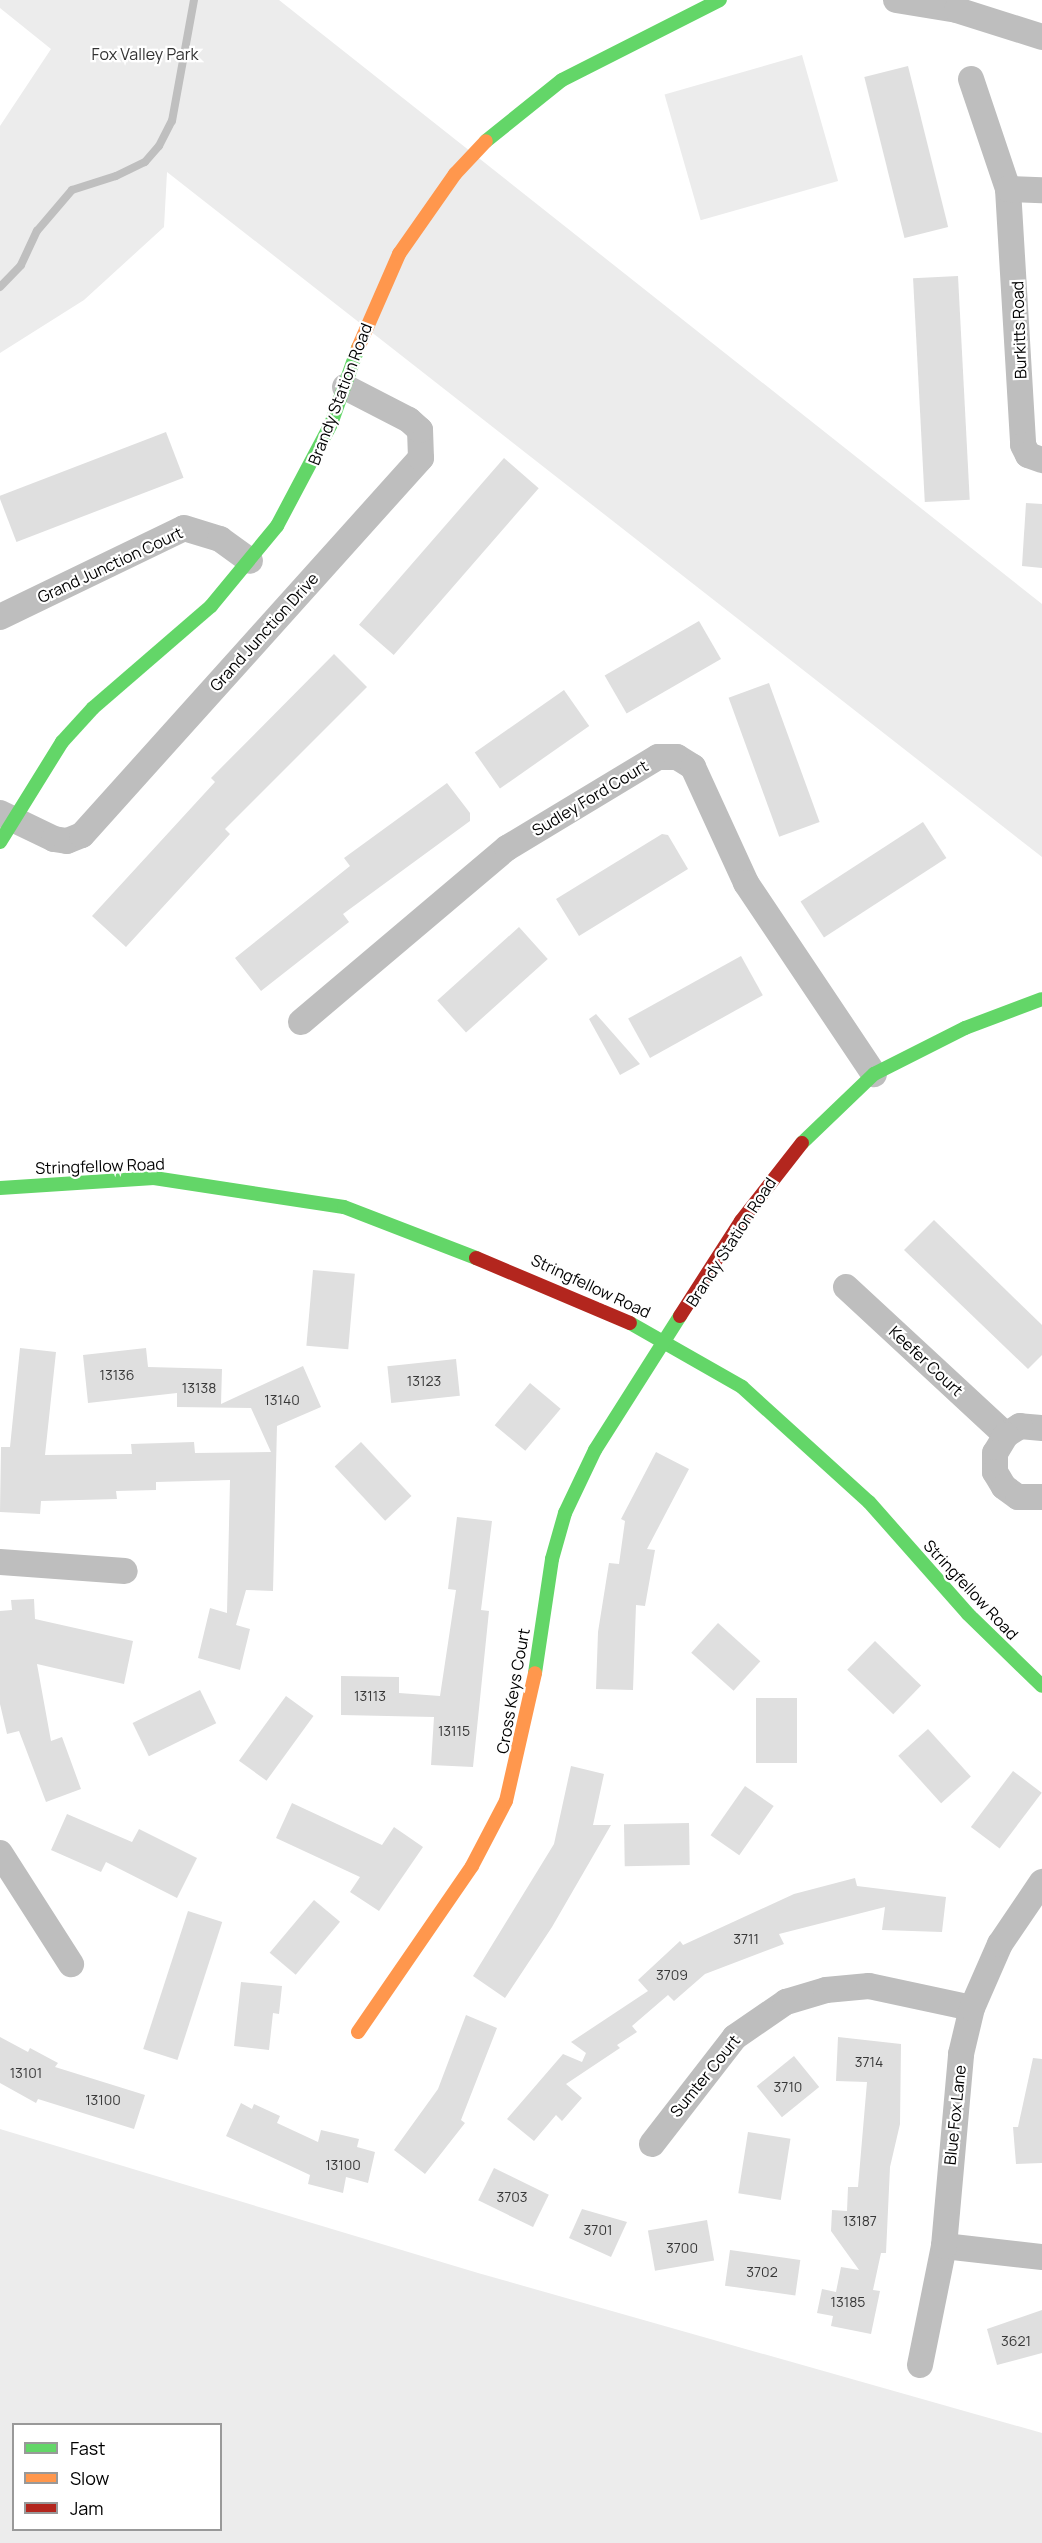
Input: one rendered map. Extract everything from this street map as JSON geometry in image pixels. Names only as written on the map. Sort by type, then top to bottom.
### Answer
[{"type":"street","name":"Brandy Station Road","points":[[3,824],[41,768],[93,708],[211,606],[250,561],[295,498],[345,387],[376,298],[399,254],[455,174],[488,139],[562,80],[720,0]]},
{"type":"street","points":[[896,0],[957,10],[1042,36]]},
{"type":"street","name":"Burkitts Road","points":[[971,79],[1008,189],[1023,445],[1028,455],[1042,460]]},
{"type":"street","points":[[1008,189],[1042,190]]},
{"type":"street","name":"Grand Junction Drive","points":[[3,824],[67,841],[82,835],[421,458],[420,430],[409,420],[345,387]]},
{"type":"street","name":"Grand Junction Court","points":[[0,617],[184,528],[220,539],[250,561]]},
{"type":"street","name":"Sudley Ford Court","points":[[301,1022],[507,848],[658,757],[677,757],[693,767],[746,883],[874,1074]]},
{"type":"street","name":"Brandy Station Road","points":[[666,1340],[776,1172],[874,1074],[965,1028],[1042,999]]},
{"type":"street","name":"Stringfellow Road","points":[[0,1188],[154,1178],[344,1207],[524,1272],[666,1340],[742,1387],[806,1441],[1042,1686]]},
{"type":"street","name":"Keefer Court","points":[[846,1287],[1006,1435]]},
{"type":"street","name":"Cross Keys Court","points":[[358,2032],[472,1866],[506,1801],[527,1722],[552,1559],[565,1513],[596,1450],[666,1340]]},
{"type":"street","points":[[1042,1428],[1020,1426],[1006,1435],[995,1453],[996,1472],[1004,1487],[1018,1497],[1042,1497]]},
{"type":"street","points":[[0,1562],[125,1571]]},
{"type":"street","points":[[0,1853],[71,1964]]},
{"type":"street","name":"Blue Fox Lane","points":[[920,2365],[944,2246],[958,2077],[972,2008],[1000,1944],[1042,1882]]},
{"type":"street","name":"Sumter Court","points":[[652,2144],[735,2037],[786,2002],[826,1990],[869,1986],[972,2008]]},
{"type":"street","points":[[944,2246],[1042,2257]]},
{"type":"green space","name":"Fox Valley Park","points":[[0,0],[279,0],[1042,604],[1042,857],[167,172],[164,227],[84,300],[0,353],[0,126],[51,49],[0,8]]},
{"type":"green space","points":[[802,55],[838,181],[701,220],[665,94]]},
{"type":"green space","points":[[0,2129],[478,2273],[1042,2433],[1042,2543],[0,2543]]},
{"type":"building","points":[[908,66],[948,227],[904,238],[864,77]]},
{"type":"building","points":[[958,276],[970,500],[925,502],[913,278]]},
{"type":"building","points":[[166,432],[184,478],[16,542],[0,496]]},
{"type":"building","points":[[504,458],[539,488],[394,655],[359,625]]},
{"type":"building","points":[[1026,503],[1042,504],[1042,568],[1022,566]]},
{"type":"building","points":[[699,621],[721,659],[627,714],[605,676]]},
{"type":"building","points":[[334,654],[367,687],[225,829],[230,834],[126,947],[92,916],[215,782],[211,778]]},
{"type":"building","points":[[769,683],[820,822],[779,837],[729,698]]},
{"type":"building","points":[[564,690],[589,726],[500,789],[475,753]]},
{"type":"building","points":[[447,783],[470,813],[470,821],[343,914],[349,922],[261,991],[235,958],[350,866],[344,858]]},
{"type":"building","points":[[923,822],[946,858],[824,938],[801,902]]},
{"type":"building","points":[[662,834],[668,835],[688,869],[579,936],[556,899]]},
{"type":"building","points":[[519,927],[548,959],[466,1033],[437,1001]]},
{"type":"building","points":[[741,956],[763,995],[650,1058],[628,1019]]},
{"type":"building","points":[[596,1014],[640,1064],[620,1075],[589,1019]]},
{"type":"building","points":[[934,1220],[1042,1325],[1042,1355],[1028,1369],[904,1250]]},
{"type":"building","points":[[313,1270],[355,1274],[348,1349],[306,1346]]},
{"type":"building","points":[[20,1348],[56,1352],[45,1455],[132,1454],[131,1444],[194,1442],[195,1453],[271,1452],[251,1408],[177,1407],[177,1393],[88,1403],[83,1355],[146,1348],[148,1367],[222,1369],[221,1404],[303,1366],[321,1407],[277,1426],[273,1591],[246,1590],[236,1625],[250,1629],[240,1670],[198,1658],[210,1608],[227,1613],[230,1480],[156,1482],[156,1490],[116,1491],[117,1499],[41,1501],[40,1514],[0,1512],[1,1447],[10,1447]]},
{"type":"building","points":[[456,1359],[460,1396],[391,1403],[387,1366]]},
{"type":"building","points":[[530,1383],[561,1409],[525,1451],[495,1425]]},
{"type":"building","points":[[361,1442],[411,1496],[385,1521],[335,1467]]},
{"type":"building","points":[[656,1452],[689,1469],[647,1549],[655,1550],[645,1606],[636,1605],[633,1690],[596,1689],[598,1632],[609,1563],[619,1564],[625,1521],[621,1519]]},
{"type":"building","points":[[457,1517],[492,1521],[481,1610],[489,1611],[473,1767],[431,1765],[434,1717],[341,1715],[341,1676],[399,1677],[399,1693],[440,1696],[456,1590],[448,1589]]},
{"type":"building","points":[[34,1599],[35,1619],[133,1641],[124,1684],[37,1664],[51,1741],[62,1737],[81,1789],[46,1802],[19,1731],[7,1734],[0,1704],[0,1611],[12,1610],[11,1600]]},
{"type":"building","points":[[718,1623],[760,1661],[734,1691],[691,1653]]},
{"type":"building","points":[[875,1641],[921,1685],[893,1714],[847,1670]]},
{"type":"building","points":[[200,1690],[216,1723],[149,1756],[133,1723]]},
{"type":"building","points":[[286,1696],[314,1716],[266,1781],[239,1761]]},
{"type":"building","points":[[756,1698],[797,1698],[797,1763],[756,1763]]},
{"type":"building","points":[[928,1729],[971,1777],[941,1803],[898,1756]]},
{"type":"building","points":[[571,1766],[604,1774],[593,1825],[611,1825],[552,1927],[505,1998],[473,1976],[554,1844]]},
{"type":"building","points":[[1013,1771],[1042,1793],[1000,1849],[971,1827]]},
{"type":"building","points":[[745,1786],[774,1806],[739,1855],[711,1835]]},
{"type":"building","points":[[292,1803],[382,1845],[394,1827],[423,1847],[379,1911],[350,1892],[360,1877],[276,1838]]},
{"type":"building","points":[[67,1814],[132,1842],[139,1829],[197,1858],[177,1898],[106,1862],[101,1872],[51,1850]]},
{"type":"building","points":[[689,1823],[690,1865],[625,1866],[624,1824]]},
{"type":"building","points":[[855,1878],[857,1886],[946,1897],[942,1932],[882,1930],[885,1907],[779,1934],[784,1944],[705,1974],[674,2001],[668,1995],[632,2026],[637,2032],[617,2045],[620,2048],[566,2084],[582,2098],[562,2121],[556,2115],[534,2141],[507,2119],[563,2054],[582,2062],[586,2053],[571,2042],[648,1991],[638,1980],[680,1941],[683,1945],[794,1894]]},
{"type":"building","points":[[314,1900],[340,1922],[296,1975],[270,1953]]},
{"type":"building","points":[[188,1911],[222,1922],[177,2060],[143,2049]]},
{"type":"building","points":[[241,1982],[282,1986],[279,2014],[273,2013],[269,2050],[234,2046]]},
{"type":"building","points":[[466,2015],[497,2028],[461,2120],[465,2123],[425,2174],[394,2150],[438,2089]]},
{"type":"building","points":[[0,2037],[28,2052],[30,2048],[58,2063],[55,2067],[145,2095],[134,2129],[38,2099],[36,2103],[0,2083]]},
{"type":"building","points":[[838,2037],[901,2044],[900,2124],[890,2167],[886,2253],[881,2253],[873,2290],[880,2291],[871,2334],[831,2326],[833,2316],[817,2313],[822,2289],[836,2292],[841,2267],[859,2270],[831,2231],[832,2210],[847,2211],[848,2187],[858,2187],[867,2082],[836,2081]]},
{"type":"building","points":[[794,2056],[819,2087],[782,2117],[757,2086]]},
{"type":"building","points":[[1033,2058],[1042,2059],[1042,2163],[1016,2164],[1013,2127],[1018,2127]]},
{"type":"building","points":[[241,2103],[252,2109],[254,2104],[280,2116],[277,2123],[318,2142],[321,2130],[359,2139],[357,2147],[375,2152],[368,2183],[346,2177],[343,2193],[308,2184],[310,2175],[226,2136]]},
{"type":"building","points":[[748,2132],[790,2139],[781,2200],[738,2193]]},
{"type":"building","points":[[494,2168],[549,2195],[533,2227],[478,2200]]},
{"type":"building","points":[[582,2209],[627,2222],[611,2257],[569,2238]]},
{"type":"building","points":[[707,2220],[714,2260],[655,2271],[648,2230]]},
{"type":"building","points":[[730,2250],[800,2260],[795,2296],[725,2286]]},
{"type":"building","points":[[1042,2310],[1042,2353],[997,2365],[987,2329]]},
{"type":"waterway","points":[[0,287],[21,265],[37,231],[72,190],[116,176],[145,162],[159,146],[172,121],[194,0]]},
{"type":"traffic: fast","points":[[486,141],[562,80],[720,0]]},
{"type":"traffic: fast","points":[[0,842],[62,742],[93,708],[211,606],[277,526],[331,424],[358,348]]},
{"type":"traffic: fast","points":[[802,1143],[874,1074],[965,1028],[1042,999]]},
{"type":"traffic: fast","points":[[0,1188],[154,1178],[344,1207],[476,1258]]},
{"type":"traffic: fast","points":[[535,1673],[552,1559],[565,1513],[595,1450],[680,1316]]},
{"type":"traffic: fast","points":[[630,1323],[742,1387],[869,1502],[968,1614],[1042,1686]]},
{"type":"traffic: slow","points":[[358,348],[399,254],[455,174],[486,141]]},
{"type":"traffic: slow","points":[[358,2032],[472,1866],[506,1801],[535,1673]]},
{"type":"traffic: jam","points":[[680,1316],[741,1221],[802,1143]]},
{"type":"traffic: jam","points":[[476,1258],[630,1323]]}]
